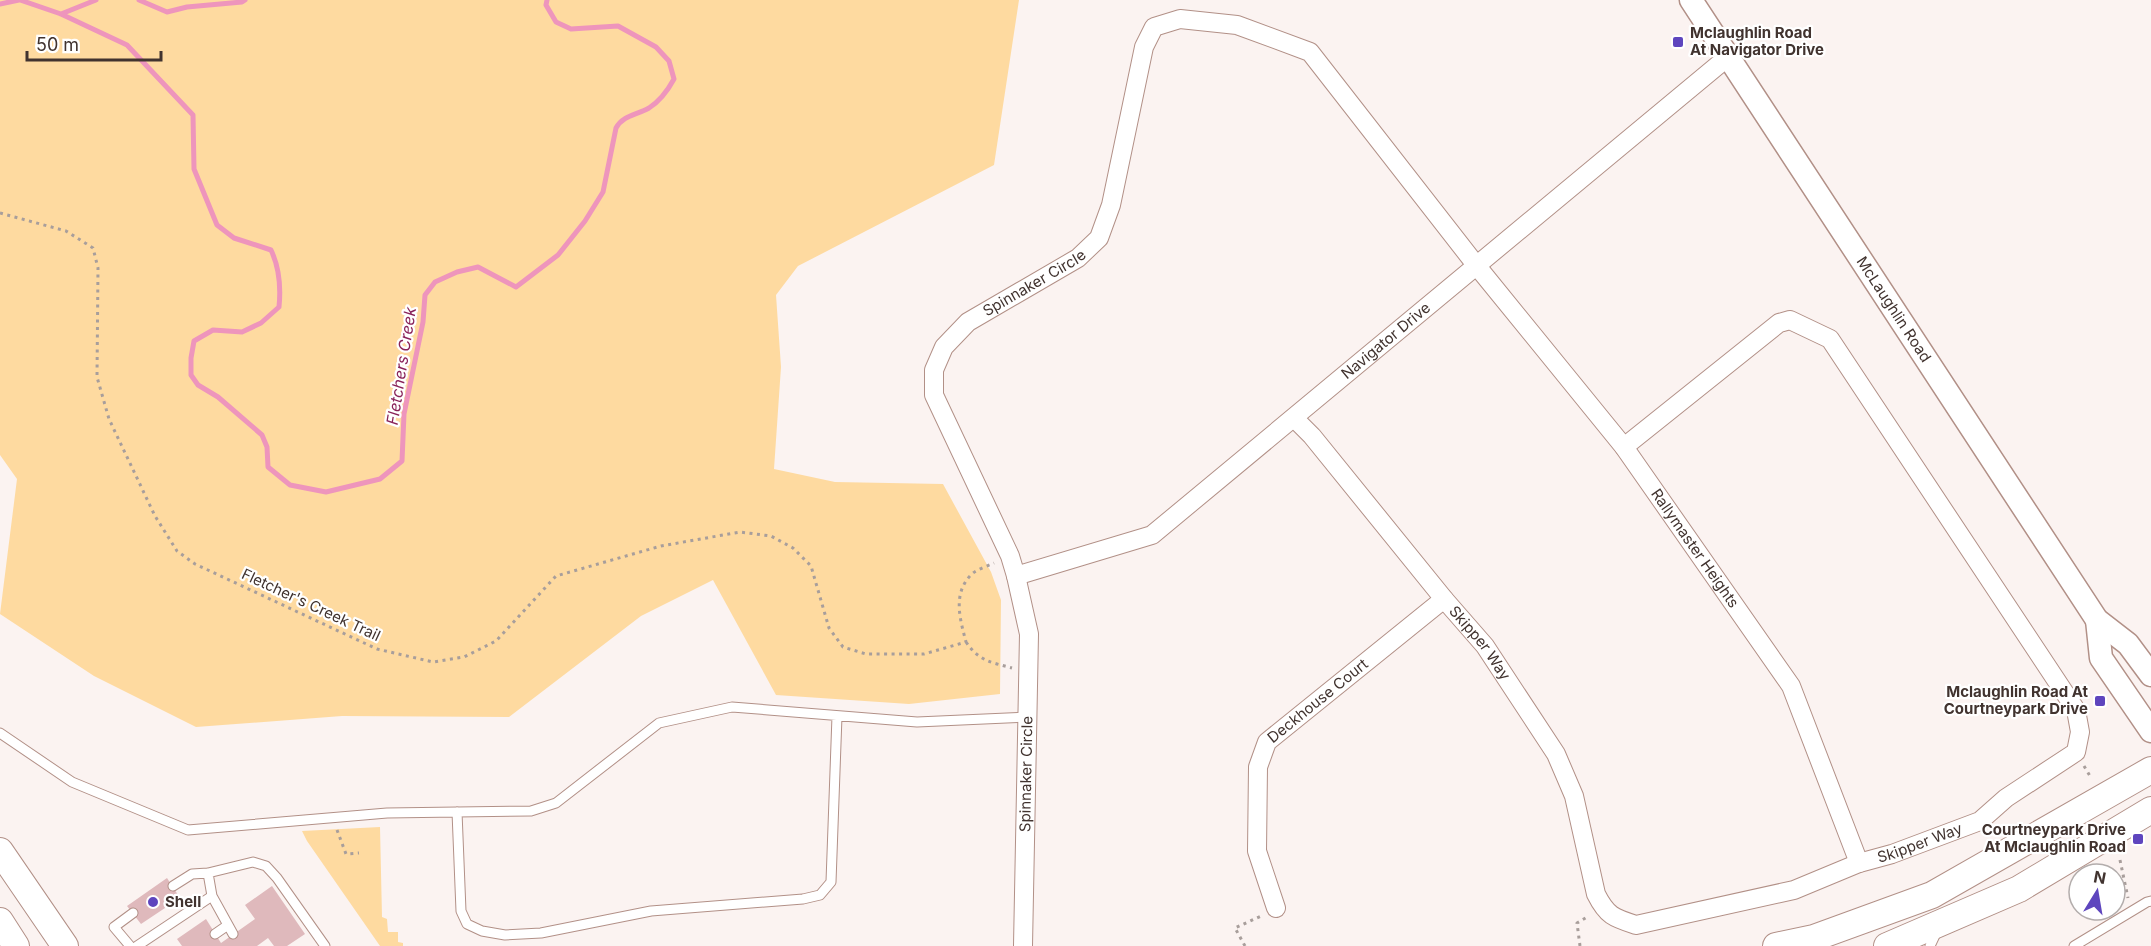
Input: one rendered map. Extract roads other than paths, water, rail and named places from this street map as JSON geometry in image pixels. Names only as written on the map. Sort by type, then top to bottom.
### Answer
[{"type":"main road","points":[[1776,946],[1814,939],[1932,895],[2151,770]]},
{"type":"main road","points":[[1887,946],[2019,889],[2151,810]]},
{"type":"main road","points":[[0,851],[65,946]]},
{"type":"main road","points":[[0,921],[16,946]]},
{"type":"street","name":"McLaughlin Road","points":[[1691,0],[2097,620],[2128,644],[2151,675]]},
{"type":"street","name":"Spinnaker Circle","points":[[1023,946],[1029,634],[1017,576],[1010,556],[934,394],[934,370],[944,347],[968,322],[1078,258],[1099,238],[1111,205],[1144,47],[1154,27],[1180,19],[1236,25],[1310,52],[1476,265]]},
{"type":"street","name":"Navigator Drive","points":[[1017,576],[1152,535],[1729,56]]},
{"type":"street","name":"Rallymaster Heights","points":[[1476,265],[1624,447],[1791,686],[1859,863]]},
{"type":"street","name":"Skipper Way","points":[[1294,418],[1312,436],[1485,646],[1556,754],[1574,796],[1596,894],[1603,909],[1612,917],[1636,925],[1794,890],[1859,863],[1892,854],[1980,821],[2006,798],[2076,752],[2080,732],[2076,710],[1830,339],[1791,320],[1779,323],[1624,447]]},
{"type":"street","name":"Deckhouse Court","points":[[1276,908],[1257,852],[1258,767],[1267,742],[1444,599]]},
{"type":"street","name":"McLaughlin Road","points":[[2097,620],[2101,658],[2151,731]]},
{"type":"lane","points":[[0,733],[72,782],[188,830],[387,813],[531,811],[556,803],[659,723],[732,707],[917,722],[1028,717]]},
{"type":"lane","points":[[457,812],[461,911],[467,924],[482,931],[505,935],[541,933],[651,911],[820,895],[831,882],[837,716]]},
{"type":"lane","points":[[173,886],[192,874],[208,873],[253,862],[266,866],[325,946]]},
{"type":"lane","points":[[208,873],[212,896],[233,934]]},
{"type":"lane","points":[[137,946],[212,896]]},
{"type":"lane","points":[[2073,946],[2151,901]]},
{"type":"lane","points":[[130,946],[114,927],[133,914]]},
{"type":"lane","points":[[1930,946],[1940,923]]},
{"type":"lane","points":[[215,934],[228,925]]},
{"type":"waterway","name":"Fletchers Creek","points":[[0,4],[19,0]]},
{"type":"waterway","name":"Fletchers Creek","points":[[20,0],[61,14],[127,45],[193,115],[194,169],[217,225],[234,238],[271,250],[278,271],[280,292],[279,307],[261,323],[242,332],[213,330],[194,341],[191,375],[198,385],[218,397],[262,435],[267,447],[268,467],[290,485],[326,492],[380,479],[402,461],[404,414],[423,322],[425,295],[435,282],[457,272],[478,267],[516,287],[558,255],[585,221],[603,192],[616,128],[626,118],[657,102],[674,79],[669,61],[656,47],[618,26],[571,29],[556,22],[546,5],[547,0]]},
{"type":"waterway","points":[[61,14],[96,0]]},
{"type":"waterway","points":[[139,0],[167,12],[187,7],[245,0]]},
{"type":"place","name":"Mclaughlin Road At Navigator Drive","points":[[1678,42]]},
{"type":"place","name":"Mclaughlin Road At Courtneypark Drive","points":[[2100,701]]},
{"type":"place","name":"Courtneypark Drive At Mclaughlin Road","points":[[2138,839]]},
{"type":"place","name":"Shell","points":[[153,902]]}]
